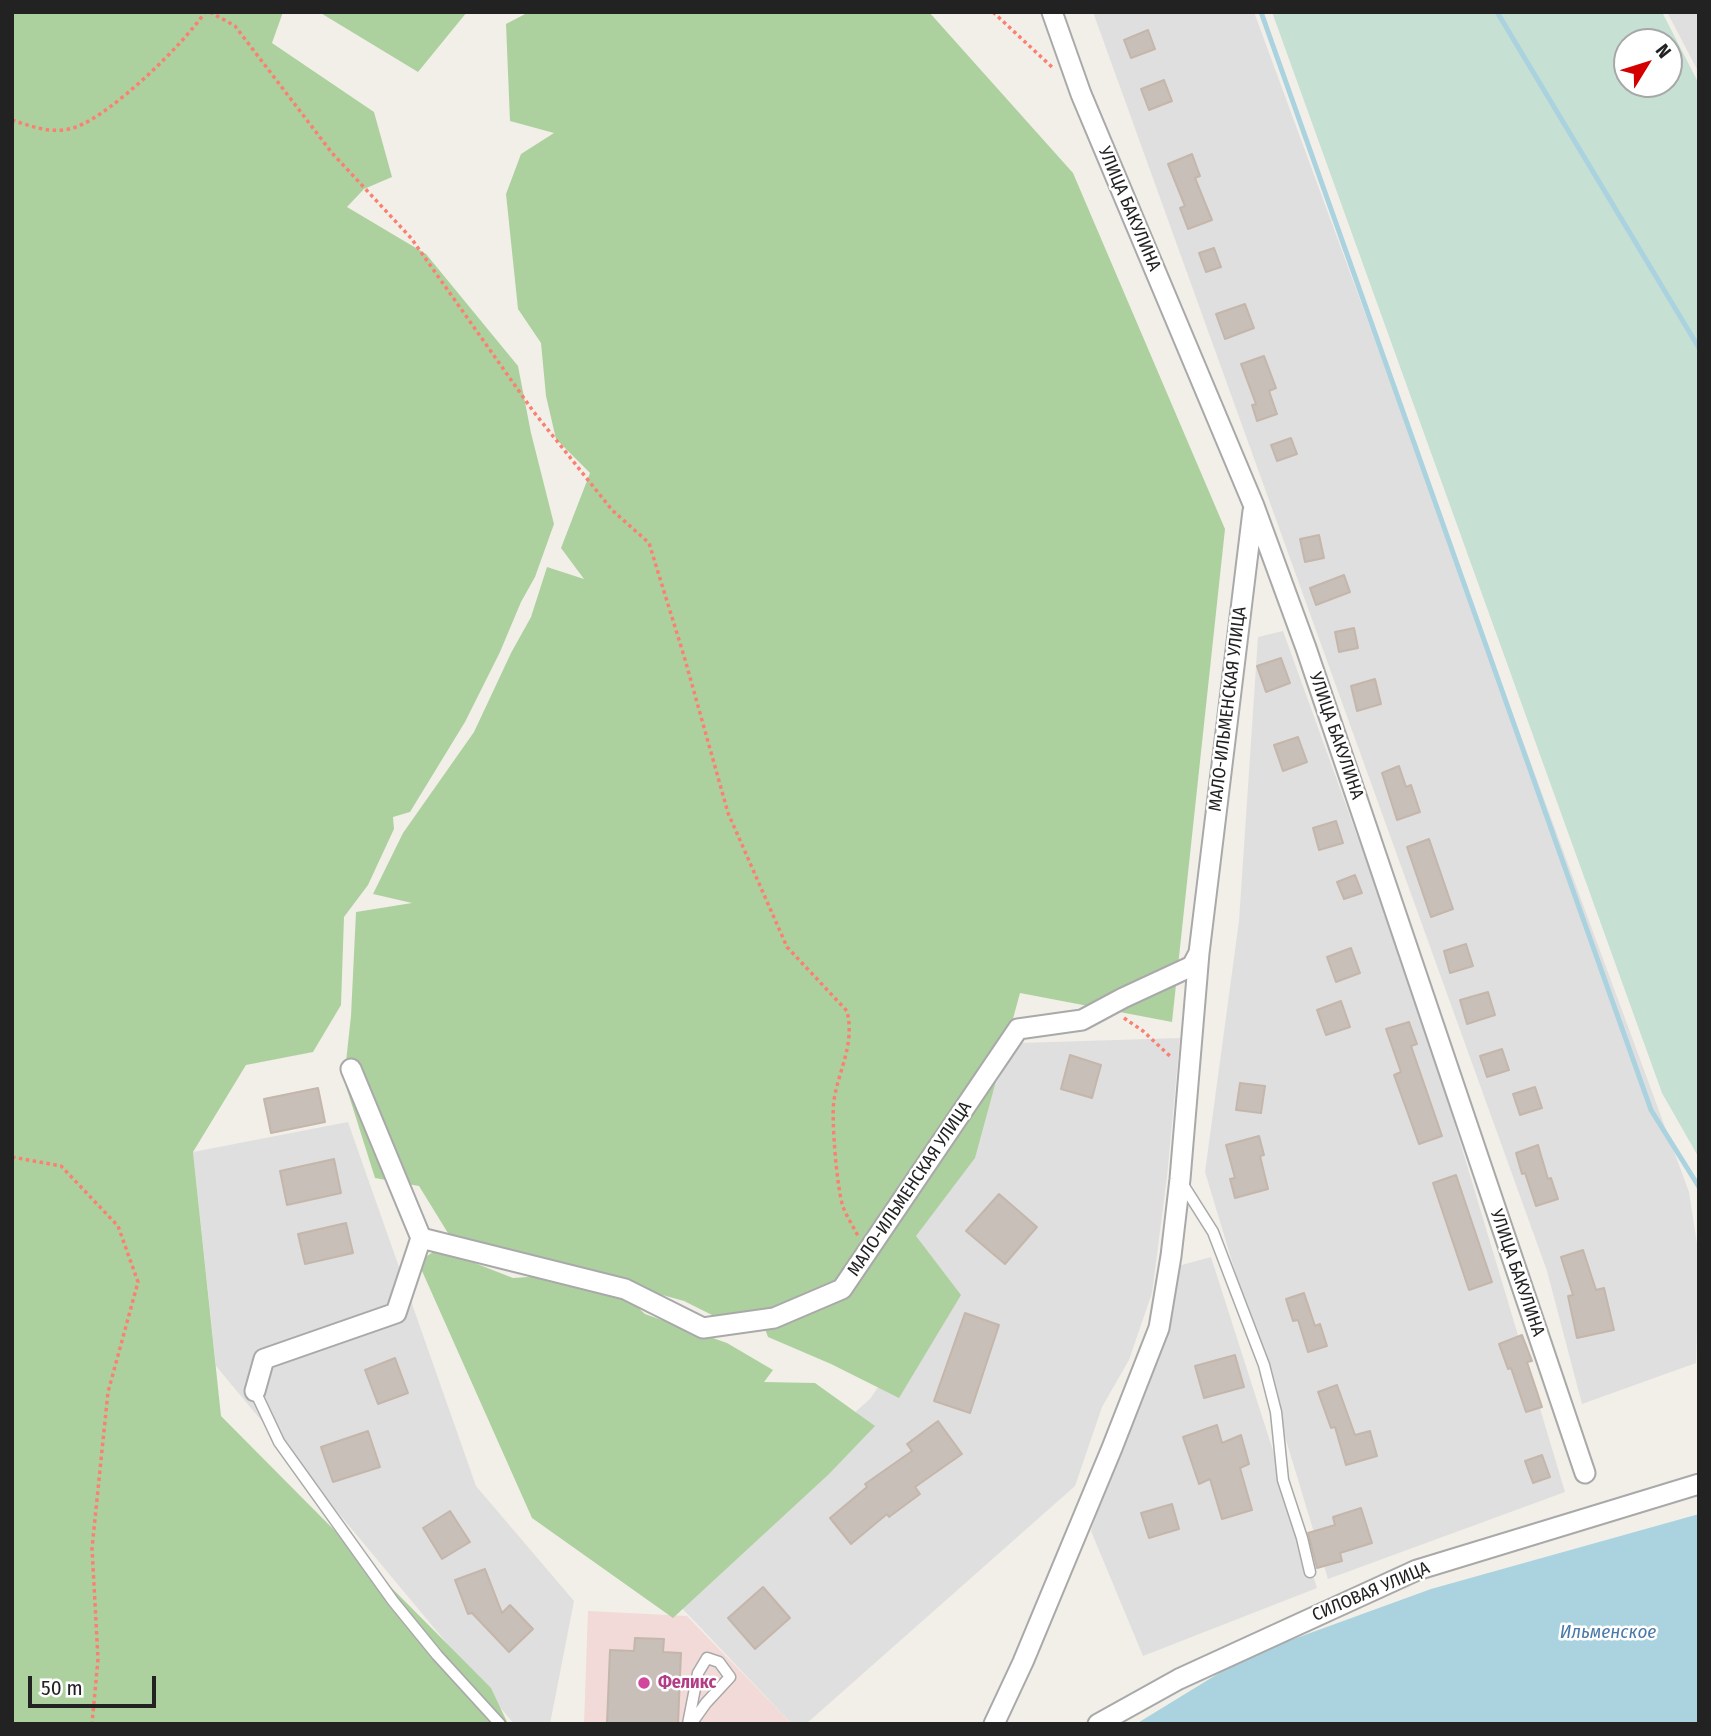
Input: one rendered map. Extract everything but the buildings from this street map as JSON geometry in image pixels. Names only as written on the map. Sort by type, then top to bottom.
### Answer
[{"type":"street","name":"УЛИЦА БАКУЛИНА","points":[[1052,12],[1081,94],[1254,506],[1306,648],[1585,1473]]},
{"type":"street","name":"МАЛО-ИЛЬМЕНСКАЯ УЛИЦА","points":[[994,1724],[1023,1662],[1159,1328],[1180,1179],[1199,953],[1254,506]]},
{"type":"street","name":"МАЛО-ИЛЬМЕНСКАЯ УЛИЦА","points":[[421,1238],[625,1289],[703,1328],[774,1318],[842,1289],[1018,1029],[1082,1020],[1192,966],[1199,953]]},
{"type":"street","points":[[255,1391],[264,1359],[396,1313],[421,1238],[351,1069]]},
{"type":"street","name":"СИЛОВАЯ УЛИЦА","points":[[1098,1724],[1179,1679],[1417,1570],[1699,1484]]},
{"type":"lane","points":[[1180,1179],[1213,1232],[1264,1365],[1276,1412],[1283,1480],[1310,1572]]},
{"type":"lane","points":[[255,1391],[279,1442],[393,1601],[437,1655],[500,1724]]},
{"type":"lane","points":[[707,1658],[719,1662],[730,1677],[689,1724],[698,1673],[707,1658]]},
{"type":"path","points":[[12,120],[46,131],[74,128],[105,112],[162,61],[207,12],[235,26],[332,153],[411,238],[533,411],[612,510],[649,543],[728,813],[787,947],[847,1011],[850,1024],[848,1051],[833,1101],[836,1163],[843,1206],[866,1253]]},
{"type":"path","points":[[993,12],[1081,94]]},
{"type":"path","points":[[1108,1006],[1143,1031],[1189,1074]]},
{"type":"path","points":[[12,1157],[61,1167],[118,1226],[138,1282],[108,1392],[92,1548],[98,1659],[92,1724]]},
{"type":"shaded area","points":[[1093,12],[1254,12],[1689,1192],[1699,1257],[1696,1363],[1582,1404],[1547,1271]]},
{"type":"shaded area","points":[[1667,12],[1699,12],[1699,73],[1683,42],[1683,28],[1675,28]]},
{"type":"shaded area","points":[[1283,631],[1422,1015],[1565,1492],[1328,1579],[1205,1172],[1239,921],[1258,637]]},
{"type":"shaded area","points":[[1180,1038],[1167,1177],[1152,1293],[1129,1360],[1102,1407],[1075,1486],[806,1724],[792,1724],[660,1585],[870,1399],[944,1290],[878,1262],[956,1152],[1019,1043]]},
{"type":"shaded area","points":[[348,1122],[476,1486],[574,1601],[550,1724],[514,1724],[216,1366],[193,1152]]},
{"type":"shaded area","points":[[1211,1257],[1317,1588],[1143,1656],[1091,1531],[1178,1266]]},
{"type":"shaded area","name":"Феликс","points":[[588,1611],[687,1616],[792,1724],[584,1724]]},
{"type":"green space","points":[[12,12],[283,12],[272,43],[374,112],[392,177],[364,189],[347,207],[426,254],[518,366],[531,433],[554,524],[535,577],[465,722],[410,812],[393,817],[394,829],[368,885],[344,917],[341,1005],[313,1052],[246,1065],[193,1152],[221,1416],[491,1688],[508,1724],[12,1724]]},
{"type":"green space","points":[[319,12],[467,12],[418,72]]},
{"type":"green space","points":[[529,12],[929,12],[1073,173],[1225,529],[1172,1022],[1020,993],[975,1158],[916,1236],[961,1295],[899,1398],[831,1364],[768,1337],[760,1316],[734,1326],[684,1301],[608,1280],[645,1314],[727,1343],[773,1370],[764,1382],[815,1383],[875,1426],[829,1474],[673,1618],[532,1518],[418,1262],[445,1244],[467,1260],[513,1278],[587,1273],[451,1238],[419,1186],[375,1178],[344,1080],[351,1016],[356,912],[412,903],[373,894],[403,833],[474,732],[531,617],[547,567],[584,579],[561,548],[590,473],[556,439],[546,396],[541,343],[518,309],[506,194],[521,154],[554,133],[510,121],[506,24]]},
{"type":"green space","points":[[1272,12],[1662,12],[1670,28],[1613,28],[1613,98],[1683,98],[1683,53],[1699,84],[1699,1158],[1662,1093]]},
{"type":"water","name":"Ильменское","points":[[1699,1514],[1699,1724],[1136,1724],[1247,1656],[1431,1589]]},
{"type":"waterway","points":[[1261,12],[1651,1110],[1699,1187]]},
{"type":"waterway","points":[[1497,12],[1699,348]]},
{"type":"place","name":"Феликс","points":[[644,1683]]}]
